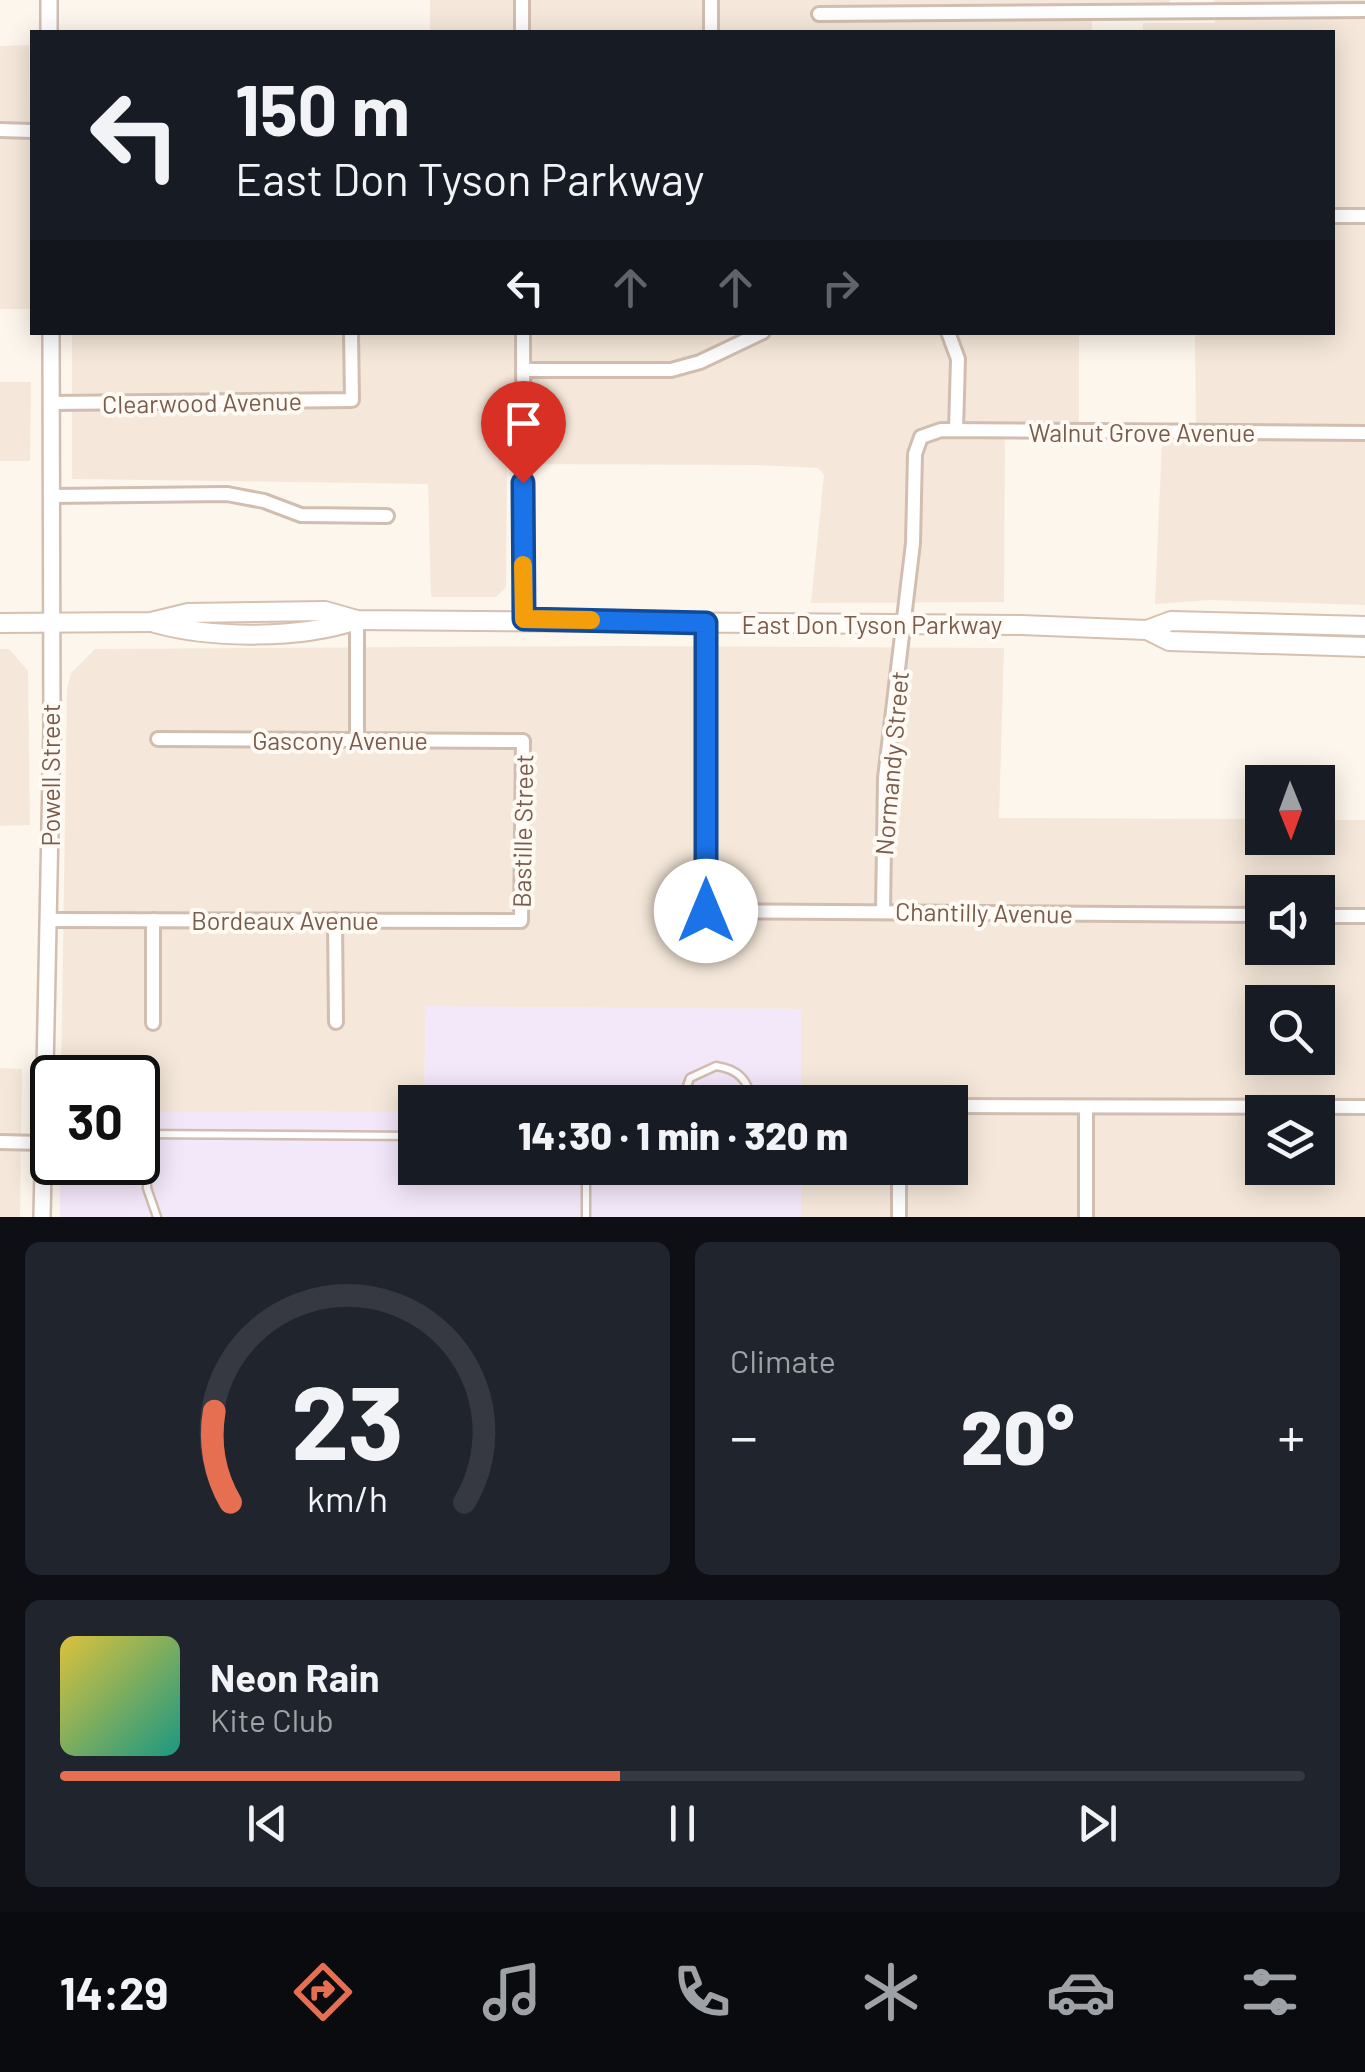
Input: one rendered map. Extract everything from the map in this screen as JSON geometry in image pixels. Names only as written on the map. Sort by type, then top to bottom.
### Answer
[{"type":"main road","name":"East Don Tyson Parkway","points":[[0,623],[151,622],[188,613],[325,611],[357,620],[524,619],[1147,630],[1171,621],[1365,626]]},
{"type":"main road","name":"East Don Tyson Parkway","points":[[1147,630],[1169,642],[1365,646]]},
{"type":"street","points":[[49,0],[49,30]]},
{"type":"street","points":[[522,0],[522,30]]},
{"type":"street","points":[[711,0],[712,30]]},
{"type":"street","points":[[819,14],[1051,5],[1365,10]]},
{"type":"street","points":[[0,130],[30,131]]},
{"type":"street","points":[[1335,216],[1365,216]]},
{"type":"street","name":"Powell Street","points":[[48,1055],[51,335]]},
{"type":"street","name":"Clearwood Avenue","points":[[52,403],[352,400],[351,335]]},
{"type":"street","points":[[523,335],[524,619]]},
{"type":"street","points":[[951,335],[956,430]]},
{"type":"street","points":[[523,370],[671,370],[700,362],[728,339]]},
{"type":"street","name":"Walnut Grove Avenue","points":[[921,436],[956,430],[1365,433]]},
{"type":"street","name":"Normandy Street","points":[[882,911],[885,778],[913,543],[915,454],[921,436]]},
{"type":"street","points":[[51,496],[227,494],[264,501],[301,515],[387,516]]},
{"type":"street","points":[[357,620],[357,740]]},
{"type":"street","name":"Chantilly Avenue","points":[[706,623],[706,911],[1245,915]]},
{"type":"street","name":"Gascony Avenue","points":[[158,739],[523,741]]},
{"type":"street","name":"Bastille Street","points":[[521,921],[523,741]]},
{"type":"street","points":[[1335,916],[1365,916]]},
{"type":"street","name":"Bordeaux Avenue","points":[[50,920],[521,921]]},
{"type":"street","points":[[152,920],[153,1023]]},
{"type":"street","points":[[335,920],[336,1022]]},
{"type":"street","points":[[968,1106],[1365,1107]]},
{"type":"street","points":[[1086,1106],[1086,1217]]},
{"type":"street","points":[[0,1142],[30,1139]]},
{"type":"street","name":"Powell Street","points":[[42,1217],[44,1185]]},
{"type":"street","points":[[899,1185],[899,1217]]},
{"type":"lane","points":[[687,1085],[690,1078],[716,1066],[735,1071],[746,1085]]},
{"type":"lane","points":[[160,1134],[398,1136]]},
{"type":"lane","points":[[147,1185],[157,1217]]},
{"type":"lane","points":[[586,1185],[586,1217]]},
{"type":"shaded area","points":[[430,0],[1170,0],[1170,8],[1092,9],[1092,30],[430,30]]},
{"type":"shaded area","points":[[1214,0],[1365,0],[1365,605],[1209,600],[1155,604],[1162,442],[1196,438],[1195,335],[1335,335],[1335,30],[1143,30],[1143,23],[1215,23]]},
{"type":"shaded area","points":[[29,45],[30,309],[0,309],[0,46]]},
{"type":"shaded area","points":[[72,335],[1079,335],[1079,423],[1005,423],[1004,602],[811,603],[824,475],[818,468],[507,464],[506,587],[496,597],[431,597],[428,484],[72,479]]},
{"type":"shaded area","points":[[0,382],[31,382],[30,461],[0,461]]},
{"type":"shaded area","points":[[1004,648],[999,818],[1245,819],[1245,855],[1335,855],[1335,820],[1365,820],[1365,1217],[801,1217],[801,1185],[968,1185],[968,1085],[801,1085],[801,1009],[426,1007],[424,1085],[398,1085],[398,1112],[160,1112],[160,1055],[61,1055],[67,689],[71,673],[95,649]]},
{"type":"shaded area","points":[[0,649],[9,649],[28,671],[30,825],[0,826]]},
{"type":"shaded area","points":[[426,1006],[801,1009],[801,1085],[424,1085]]},
{"type":"shaded area","points":[[0,1068],[22,1069],[20,1217],[0,1217]]},
{"type":"shaded area","points":[[160,1112],[398,1112],[398,1185],[801,1185],[801,1217],[60,1217],[60,1185],[160,1185]]},
{"type":"slow traffic","points":[[523,565],[524,619],[591,620]]},
{"type":"route","points":[[523,483],[524,619],[706,623],[706,911]]}]
